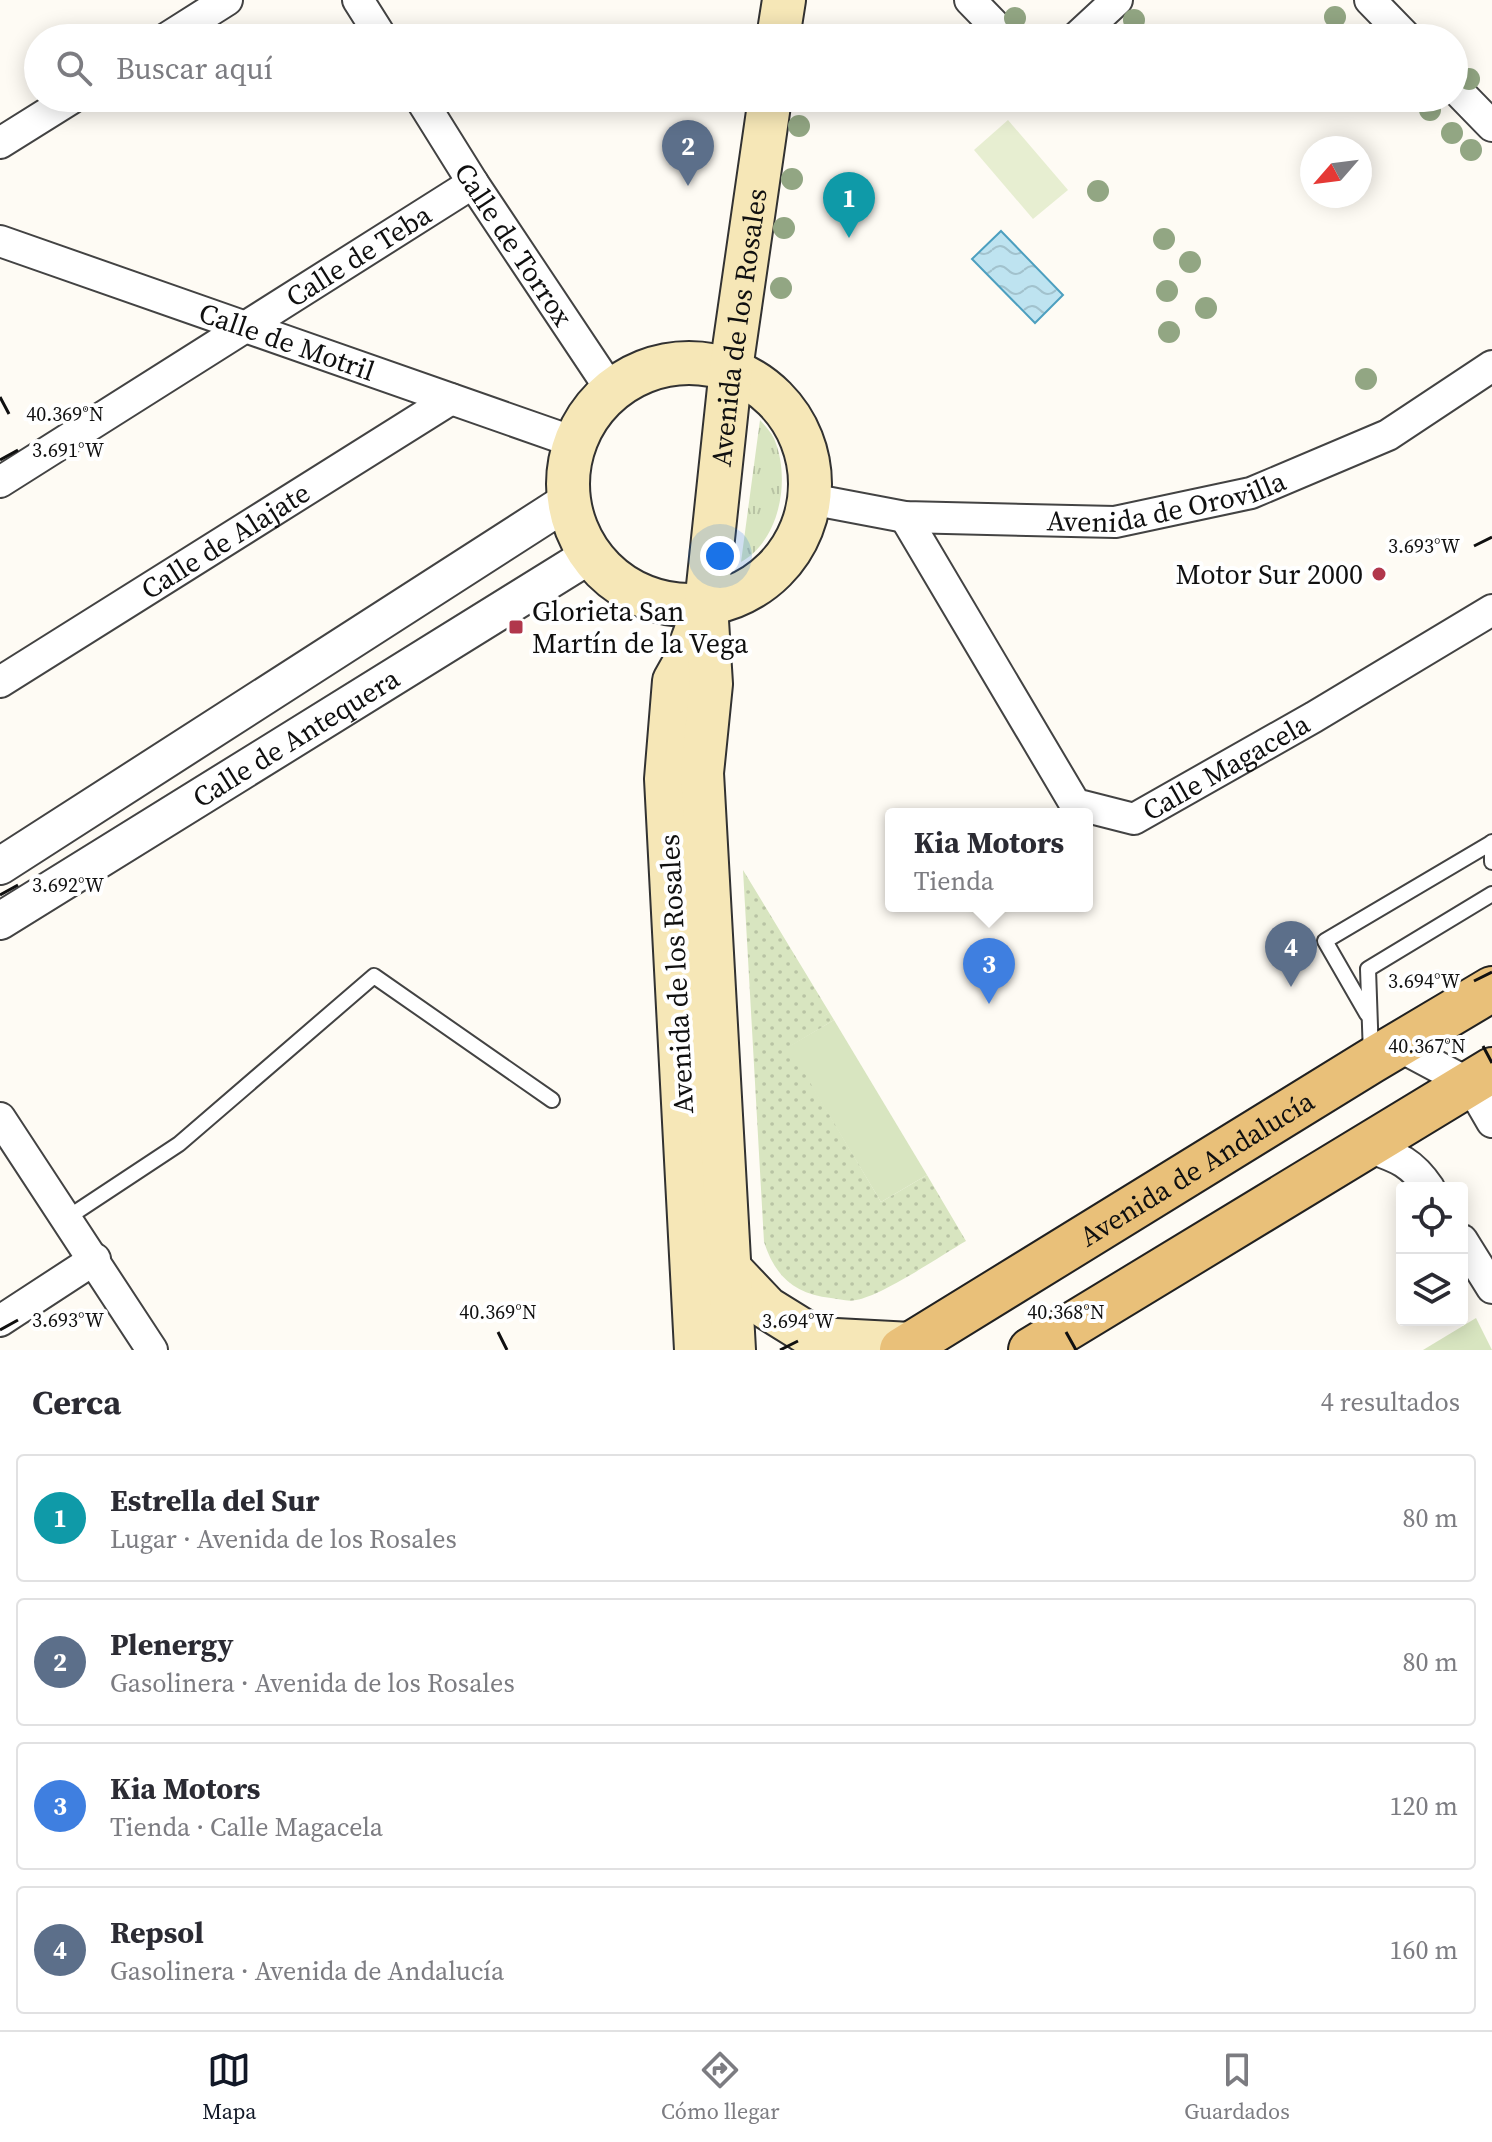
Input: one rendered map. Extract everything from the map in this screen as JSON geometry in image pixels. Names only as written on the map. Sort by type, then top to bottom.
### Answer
[{"type":"main road","points":[[780,24],[784,0]]},
{"type":"main road","name":"Avenida de los Rosales","points":[[734,1350],[702,773],[711,684],[706,605],[731,369],[768,112]]},
{"type":"main road","points":[[690,362],[731,369],[766,390],[793,421],[808,458],[810,499],[799,537],[776,570],[744,593],[706,605],[673,605],[641,596],[613,579],[590,555],[576,529],[568,501],[568,471],[574,442],[589,414],[611,390],[648,369],[690,362]]},
{"type":"main road","name":"Avenida de los Rosales","points":[[696,1350],[666,779],[674,681],[706,605]]},
{"type":"main road","name":"Avenida de Andalucía","points":[[906,1347],[1492,989]]},
{"type":"main road","points":[[1031,1350],[1481,1077]]},
{"type":"main road","points":[[729,1268],[767,1308],[817,1339],[906,1347]]},
{"type":"street","points":[[189,24],[227,0]]},
{"type":"street","points":[[358,0],[373,24]]},
{"type":"street","points":[[970,0],[993,24]]},
{"type":"street","points":[[1091,24],[1117,0]]},
{"type":"street","points":[[1370,0],[1393,24]]},
{"type":"street","points":[[1468,101],[1492,126]]},
{"type":"street","points":[[0,143],[50,112]]},
{"type":"street","name":"Calle de Torrox","points":[[429,112],[611,390]]},
{"type":"street","name":"Calle de Teba","points":[[0,482],[473,183]]},
{"type":"street","name":"Calle de Motril","points":[[0,241],[574,442]]},
{"type":"street","name":"Avenida de Orovilla","points":[[810,499],[905,517],[1115,522],[1251,493],[1388,435],[1492,366]]},
{"type":"street","name":"Calle de Alajate","points":[[0,682],[451,399]]},
{"type":"street","name":"Calle de Antequera","points":[[0,866],[568,501]]},
{"type":"street","name":"Calle Magacela","points":[[905,517],[1075,804],[1091,808]]},
{"type":"street","name":"Calle de Antequera","points":[[0,921],[590,555]]},
{"type":"street","name":"Calle Magacela","points":[[1093,809],[1134,819],[1314,717],[1492,610]]},
{"type":"street","points":[[1384,1053],[1481,1077],[1492,1122]]},
{"type":"street","points":[[0,1118],[152,1350]]},
{"type":"street","points":[[1365,1146],[1406,1161],[1425,1182]]},
{"type":"street","points":[[1468,1250],[1492,1288]]},
{"type":"street","points":[[0,1321],[95,1259]]},
{"type":"lane","points":[[1384,1053],[1367,1014],[1325,941],[1491,843],[1492,862]]},
{"type":"lane","points":[[1367,1014],[1368,969],[1492,894]]},
{"type":"lane","points":[[67,1218],[179,1144],[374,976],[552,1100]]},
{"type":"green space","points":[[1008,120],[1068,190],[1033,219],[974,150]]},
{"type":"green space","points":[[760,420],[771,433],[780,457],[781,491],[773,525],[765,540],[741,562]]},
{"type":"green space","points":[[743,870],[834,1020],[789,1047],[881,1202],[927,1175],[966,1241],[895,1284],[853,1301],[818,1296],[796,1287],[780,1274],[764,1242]]},
{"type":"green space","points":[[834,1020],[927,1175],[881,1202],[788,1047]]},
{"type":"green space","points":[[1476,1318],[1492,1350],[1423,1350],[1463,1326],[1468,1326]]},
{"type":"water","points":[[1001,231],[1063,295],[1035,323],[972,259]]},
{"type":"place","name":"Plenergy","points":[[688,186]]},
{"type":"place","name":"Estrella del Sur","points":[[849,238]]},
{"type":"place","name":"Motor Sur 2000","points":[[1379,574]]},
{"type":"place","name":"Glorieta San Martín de la Vega","points":[[516,627]]},
{"type":"place","name":"Repsol","points":[[1291,987]]},
{"type":"place","name":"Kia Motors","points":[[989,1004]]}]
